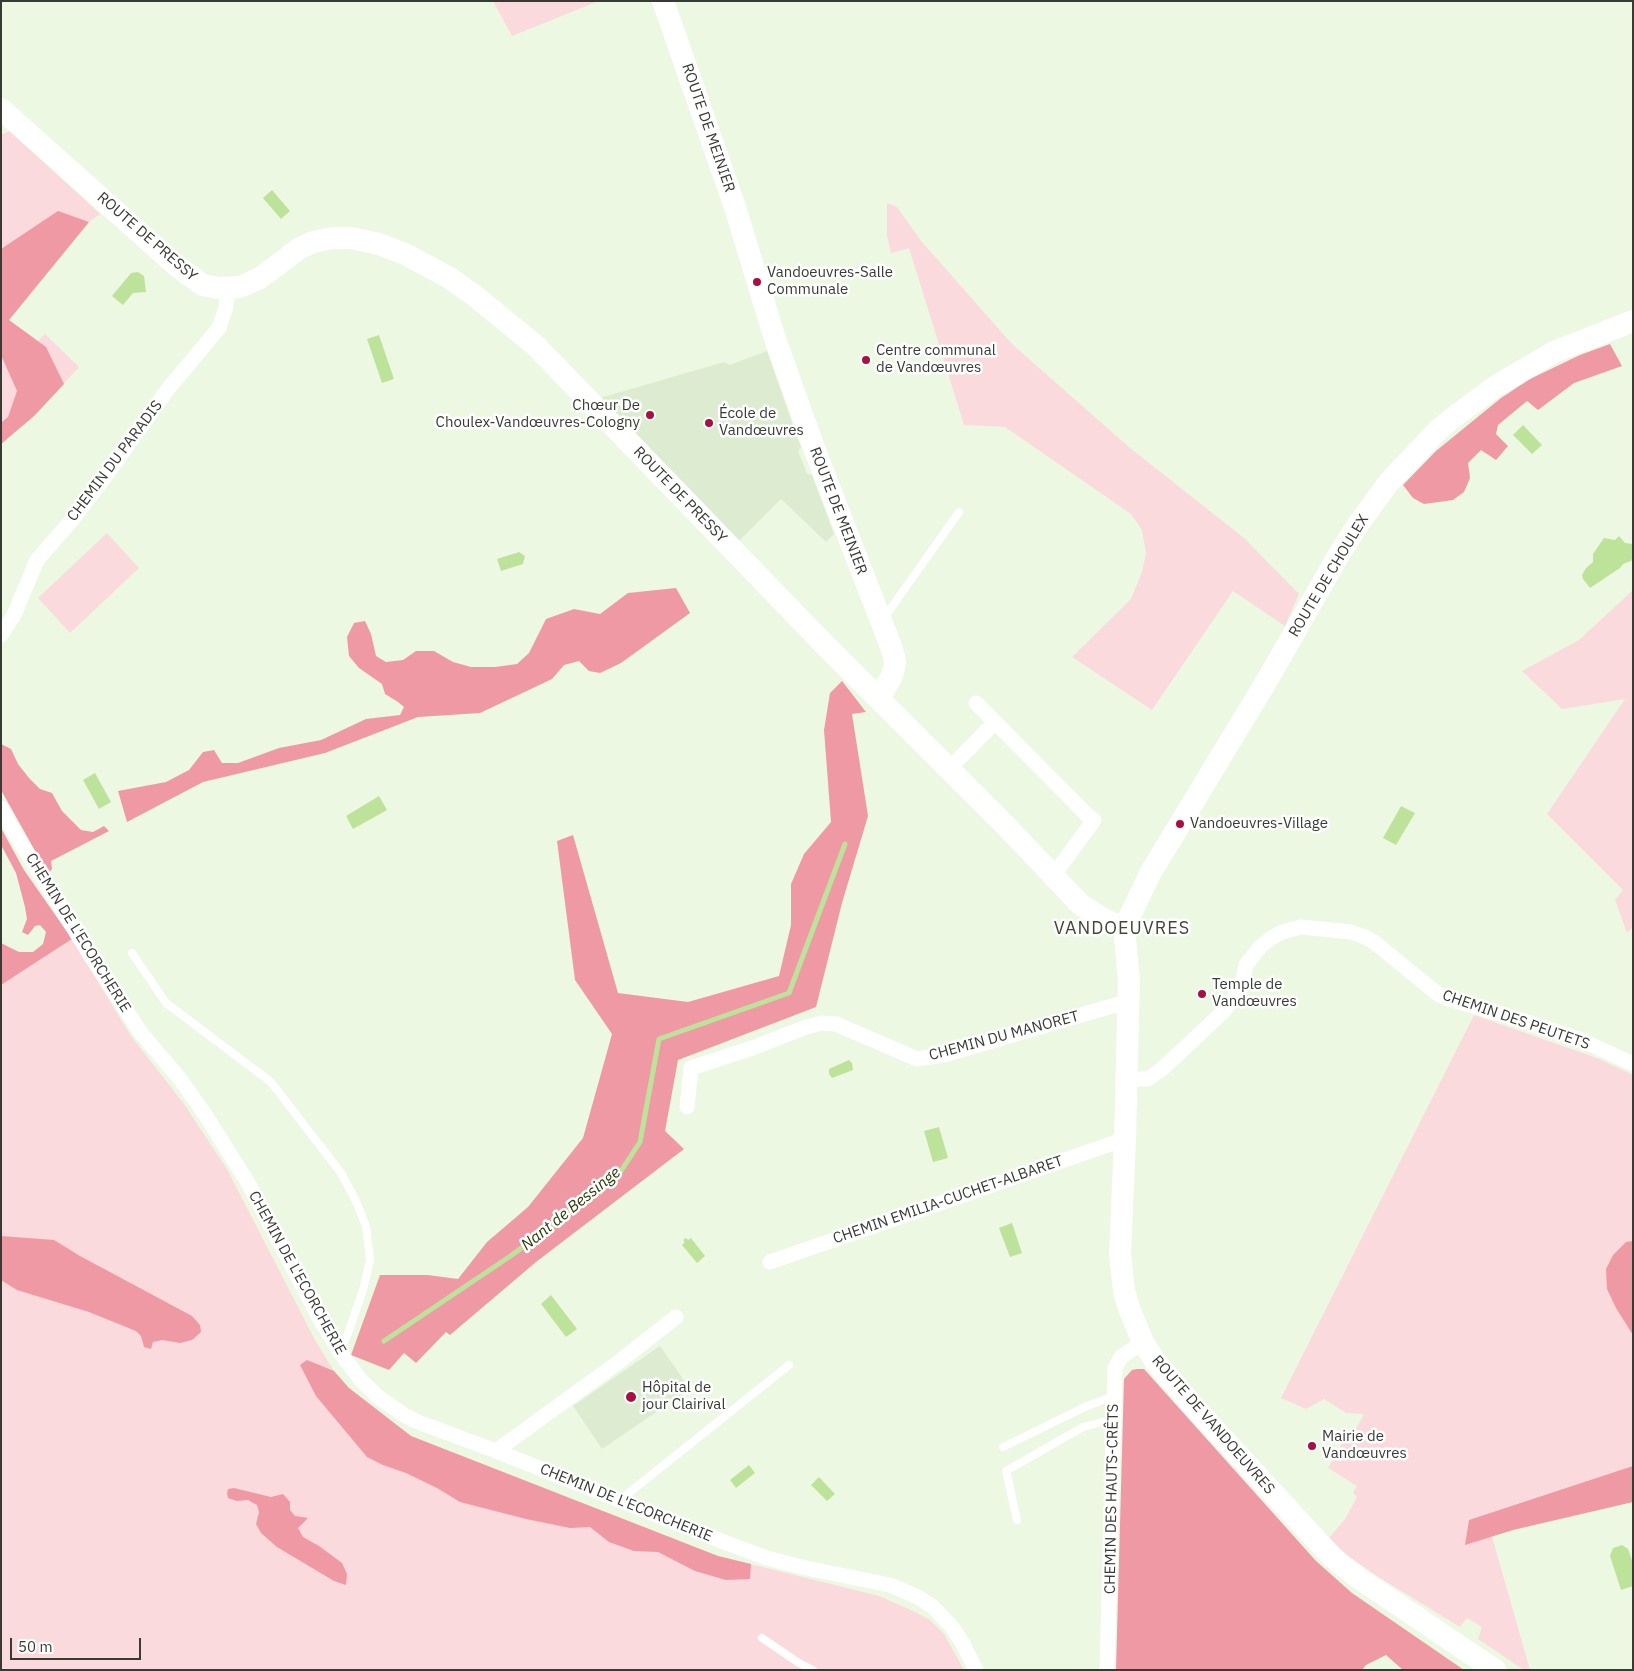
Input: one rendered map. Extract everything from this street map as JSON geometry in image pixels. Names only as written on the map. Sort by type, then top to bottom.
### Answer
[{"type":"street","name":"ROUTE DE MEINIER","points":[[663,1],[735,207],[775,339],[814,448],[892,649],[895,661],[890,678],[879,698]]},
{"type":"street","name":"ROUTE DE PRESSY","points":[[1,109],[192,278],[210,287],[228,288],[240,286],[260,278],[300,248],[313,242],[333,238],[351,238],[379,244],[405,254],[448,277],[536,346],[823,643],[879,698]]},
{"type":"street","name":"CHEMIN DU PARADIS","points":[[1,635],[14,615],[37,560],[78,512],[168,389],[218,328],[226,307],[228,288]]},
{"type":"street","name":"ROUTE DE CHOULEX","points":[[1124,928],[1151,872],[1269,677],[1338,556],[1359,523],[1390,482],[1438,430],[1496,386],[1554,352],[1633,321]]},
{"type":"street","points":[[879,698],[1086,908],[1105,920],[1124,928]]},
{"type":"street","points":[[976,703],[1094,820],[1053,876]]},
{"type":"street","points":[[949,769],[995,722]]},
{"type":"street","name":"CHEMIN DE L'ECORCHERIE","points":[[1,808],[87,950],[141,1033],[180,1079],[204,1113],[247,1181],[321,1321],[339,1351],[368,1388],[387,1404],[418,1422],[724,1542],[768,1558],[806,1568],[890,1585],[918,1597],[933,1607],[947,1622],[962,1642],[976,1670]]},
{"type":"street","name":"CHEMIN DES PEUTETS","points":[[1127,1079],[1148,1079],[1158,1073],[1223,1012],[1241,988],[1246,965],[1260,947],[1276,935],[1301,927],[1351,932],[1365,937],[1374,942],[1438,995],[1579,1039],[1633,1064]]},
{"type":"street","name":"ROUTE DE VANDOEUVRES","points":[[1124,928],[1130,980],[1121,1230],[1122,1272],[1130,1311],[1143,1342],[1155,1361],[1190,1403],[1332,1557],[1380,1593],[1495,1670]]},
{"type":"street","name":"CHEMIN DU MANORET","points":[[687,1107],[691,1068],[822,1023],[836,1024],[917,1059],[944,1055],[1129,1001]]},
{"type":"street","name":"CHEMIN EMILIA-CUCHET-ALBARET","points":[[770,1262],[1125,1139]]},
{"type":"street","points":[[496,1451],[620,1361],[676,1317]]},
{"type":"street","name":"CHEMIN DES HAUTS-CRÊTS","points":[[1107,1670],[1115,1368],[1127,1352],[1143,1342]]},
{"type":"lane","points":[[882,621],[959,512]]},
{"type":"lane","points":[[132,953],[166,1003],[271,1082],[341,1174],[355,1199],[366,1226],[370,1260],[360,1300],[347,1336],[339,1351]]},
{"type":"lane","points":[[620,1500],[789,1364]]},
{"type":"lane","points":[[1003,1447],[1087,1406],[1114,1396]]},
{"type":"lane","points":[[1017,1520],[1006,1471],[1083,1426],[1113,1419]]},
{"type":"lane","points":[[762,1638],[799,1664],[813,1670]]},
{"type":"shaded area","points":[[493,1],[599,1],[512,36]]},
{"type":"shaded area","points":[[10,131],[100,214],[89,222],[9,320],[38,341],[45,334],[79,367],[34,416],[1,444],[1,135]]},
{"type":"shaded area","points":[[272,190],[290,211],[281,219],[263,198]]},
{"type":"shaded area","points":[[887,203],[897,207],[922,242],[1012,344],[1130,448],[1244,538],[1299,594],[1285,626],[1233,591],[1152,710],[1072,657],[1131,599],[1142,572],[1146,553],[1142,530],[1131,514],[1005,427],[964,425],[909,248],[891,253],[887,236]]},
{"type":"shaded area","points":[[58,211],[89,222],[9,320],[46,347],[64,384],[34,416],[1,444],[1,423],[8,417],[17,391],[1,355],[1,249]]},
{"type":"shaded area","points":[[138,272],[144,276],[146,292],[133,293],[123,305],[112,296],[131,273]]},
{"type":"shaded area","points":[[379,335],[394,379],[382,383],[367,339]]},
{"type":"shaded area","points":[[1610,344],[1622,366],[1574,383],[1538,410],[1527,401],[1498,425],[1496,434],[1508,446],[1496,460],[1481,450],[1468,463],[1470,478],[1464,492],[1453,500],[1424,504],[1413,498],[1403,485],[1436,451],[1501,398],[1530,379],[1580,355]]},
{"type":"shaded area","name":"École de Vandœuvres","points":[[767,351],[801,448],[798,451],[807,474],[812,475],[834,534],[826,542],[781,499],[739,541],[600,398],[724,362],[730,365]]},
{"type":"shaded area","points":[[1523,425],[1542,445],[1532,454],[1513,435]]},
{"type":"shaded area","points":[[107,533],[139,568],[70,633],[38,598]]},
{"type":"shaded area","points":[[1619,536],[1625,543],[1633,544],[1633,557],[1631,561],[1623,564],[1590,588],[1582,575],[1593,562],[1593,554],[1604,538],[1615,540]]},
{"type":"shaded area","points":[[519,552],[525,556],[523,564],[501,571],[497,559]]},
{"type":"shaded area","points":[[676,588],[690,613],[621,663],[600,673],[589,671],[579,661],[564,665],[552,679],[480,713],[418,717],[325,753],[203,782],[127,822],[118,791],[166,782],[189,770],[203,752],[214,750],[222,763],[238,763],[279,748],[321,740],[366,719],[400,715],[404,707],[385,694],[382,684],[359,668],[349,656],[347,637],[354,623],[365,621],[371,634],[376,656],[386,662],[403,660],[416,651],[434,651],[453,662],[471,667],[495,667],[517,664],[529,653],[546,619],[574,609],[600,614],[628,593]]},
{"type":"shaded area","points":[[1633,590],[1633,927],[1627,933],[1615,900],[1623,890],[1547,814],[1625,699],[1562,709],[1522,671],[1579,640]]},
{"type":"shaded area","points":[[842,681],[866,712],[852,714],[868,816],[842,903],[816,1007],[678,1060],[665,1131],[684,1149],[536,1262],[450,1335],[446,1332],[416,1363],[404,1353],[389,1370],[351,1355],[380,1275],[428,1275],[458,1279],[487,1242],[528,1207],[583,1138],[612,1034],[575,980],[557,841],[573,835],[618,993],[688,1002],[779,976],[791,925],[791,884],[804,854],[831,822],[824,730],[830,693]]},
{"type":"shaded area","points":[[1,744],[11,749],[18,764],[40,789],[52,793],[62,811],[81,830],[93,832],[104,826],[109,831],[51,861],[52,869],[48,874],[1,790]]},
{"type":"shaded area","points":[[95,773],[111,802],[99,809],[83,780]]},
{"type":"shaded area","points":[[379,796],[387,810],[353,829],[346,816]]},
{"type":"shaded area","points":[[1401,806],[1415,813],[1396,845],[1383,838]]},
{"type":"shaded area","points":[[1,828],[24,870],[72,939],[1,985],[1,943],[19,952],[33,952],[43,944],[46,932],[40,925],[35,926],[28,935],[22,932],[27,919],[25,907],[16,873],[1,845]]},
{"type":"shaded area","points":[[72,939],[131,1036],[184,1104],[227,1169],[315,1340],[334,1371],[349,1388],[411,1436],[718,1556],[879,1596],[911,1610],[930,1620],[944,1634],[964,1670],[1,1670],[1,985]]},
{"type":"shaded area","points":[[1474,1015],[1597,1058],[1633,1075],[1633,1489],[1489,1526],[1530,1670],[1524,1670],[1478,1639],[1482,1627],[1467,1618],[1460,1627],[1377,1576],[1348,1556],[1329,1538],[1345,1519],[1357,1497],[1353,1493],[1357,1486],[1328,1468],[1345,1438],[1350,1440],[1364,1414],[1346,1413],[1324,1399],[1306,1409],[1281,1398]]},
{"type":"shaded area","points":[[849,1060],[852,1063],[853,1070],[832,1078],[829,1074],[829,1069]]},
{"type":"shaded area","points":[[939,1127],[948,1158],[933,1162],[924,1131]]},
{"type":"shaded area","points":[[1012,1223],[1022,1253],[1010,1257],[999,1228]]},
{"type":"shaded area","points":[[1,1236],[54,1240],[192,1316],[200,1325],[201,1332],[192,1340],[180,1343],[162,1340],[153,1342],[151,1349],[144,1347],[141,1336],[136,1331],[89,1312],[17,1290],[1,1280]]},
{"type":"shaded area","points":[[686,1238],[688,1240],[691,1238],[705,1256],[697,1263],[682,1245],[685,1242],[683,1240]]},
{"type":"shaded area","points":[[1633,1241],[1633,1335],[1616,1308],[1607,1289],[1606,1269],[1613,1255],[1626,1242]]},
{"type":"shaded area","points":[[551,1295],[577,1329],[566,1337],[541,1304]]},
{"type":"shaded area","name":"Hôpital de jour Clairival","points":[[660,1346],[690,1389],[602,1449],[573,1406]]},
{"type":"shaded area","points":[[307,1360],[334,1371],[349,1388],[411,1436],[718,1556],[751,1564],[750,1579],[726,1580],[695,1571],[658,1552],[634,1551],[609,1542],[590,1527],[570,1528],[460,1502],[406,1473],[383,1465],[367,1457],[316,1396],[300,1365]]},
{"type":"shaded area","points":[[1144,1369],[1316,1561],[1352,1593],[1464,1670],[1403,1670],[1386,1655],[1366,1665],[1362,1670],[1116,1670],[1124,1379],[1132,1370]]},
{"type":"shaded area","points":[[749,1465],[755,1473],[736,1488],[730,1480]]},
{"type":"shaded area","points":[[1633,1466],[1633,1502],[1513,1530],[1465,1545],[1469,1520]]},
{"type":"shaded area","points":[[819,1477],[835,1494],[827,1501],[811,1485]]},
{"type":"shaded area","points":[[234,1488],[271,1497],[283,1494],[290,1502],[290,1510],[295,1516],[308,1518],[298,1528],[303,1537],[342,1563],[347,1574],[346,1585],[334,1581],[277,1547],[261,1533],[256,1524],[259,1512],[257,1505],[248,1500],[237,1501],[228,1498],[228,1489]]},
{"type":"shaded area","points":[[1622,1545],[1628,1549],[1633,1563],[1633,1586],[1621,1590],[1610,1556],[1613,1548]]},
{"type":"waterway","name":"Nant de Bessinge","points":[[384,1341],[512,1255],[621,1171],[640,1142],[659,1039],[789,993],[845,844]]},
{"type":"place","name":"Vandoeuvres-Salle Communale","points":[[757,282]]},
{"type":"place","name":"Centre communal de Vandœuvres","points":[[866,360]]},
{"type":"place","name":"Chœur De Choulex-Vandœuvres-Cologny","points":[[650,415]]},
{"type":"place","name":"École de Vandœuvres","points":[[709,423]]},
{"type":"place","name":"Vandoeuvres-Village","points":[[1180,824]]},
{"type":"place","name":"Temple de Vandœuvres","points":[[1202,994]]},
{"type":"place","name":"Hôpital de jour Clairival","points":[[631,1397]]},
{"type":"place","name":"Mairie de Vandœuvres","points":[[1312,1446]]},
{"type":"district","name":"VANDOEUVRES","points":[[1122,929]]}]
